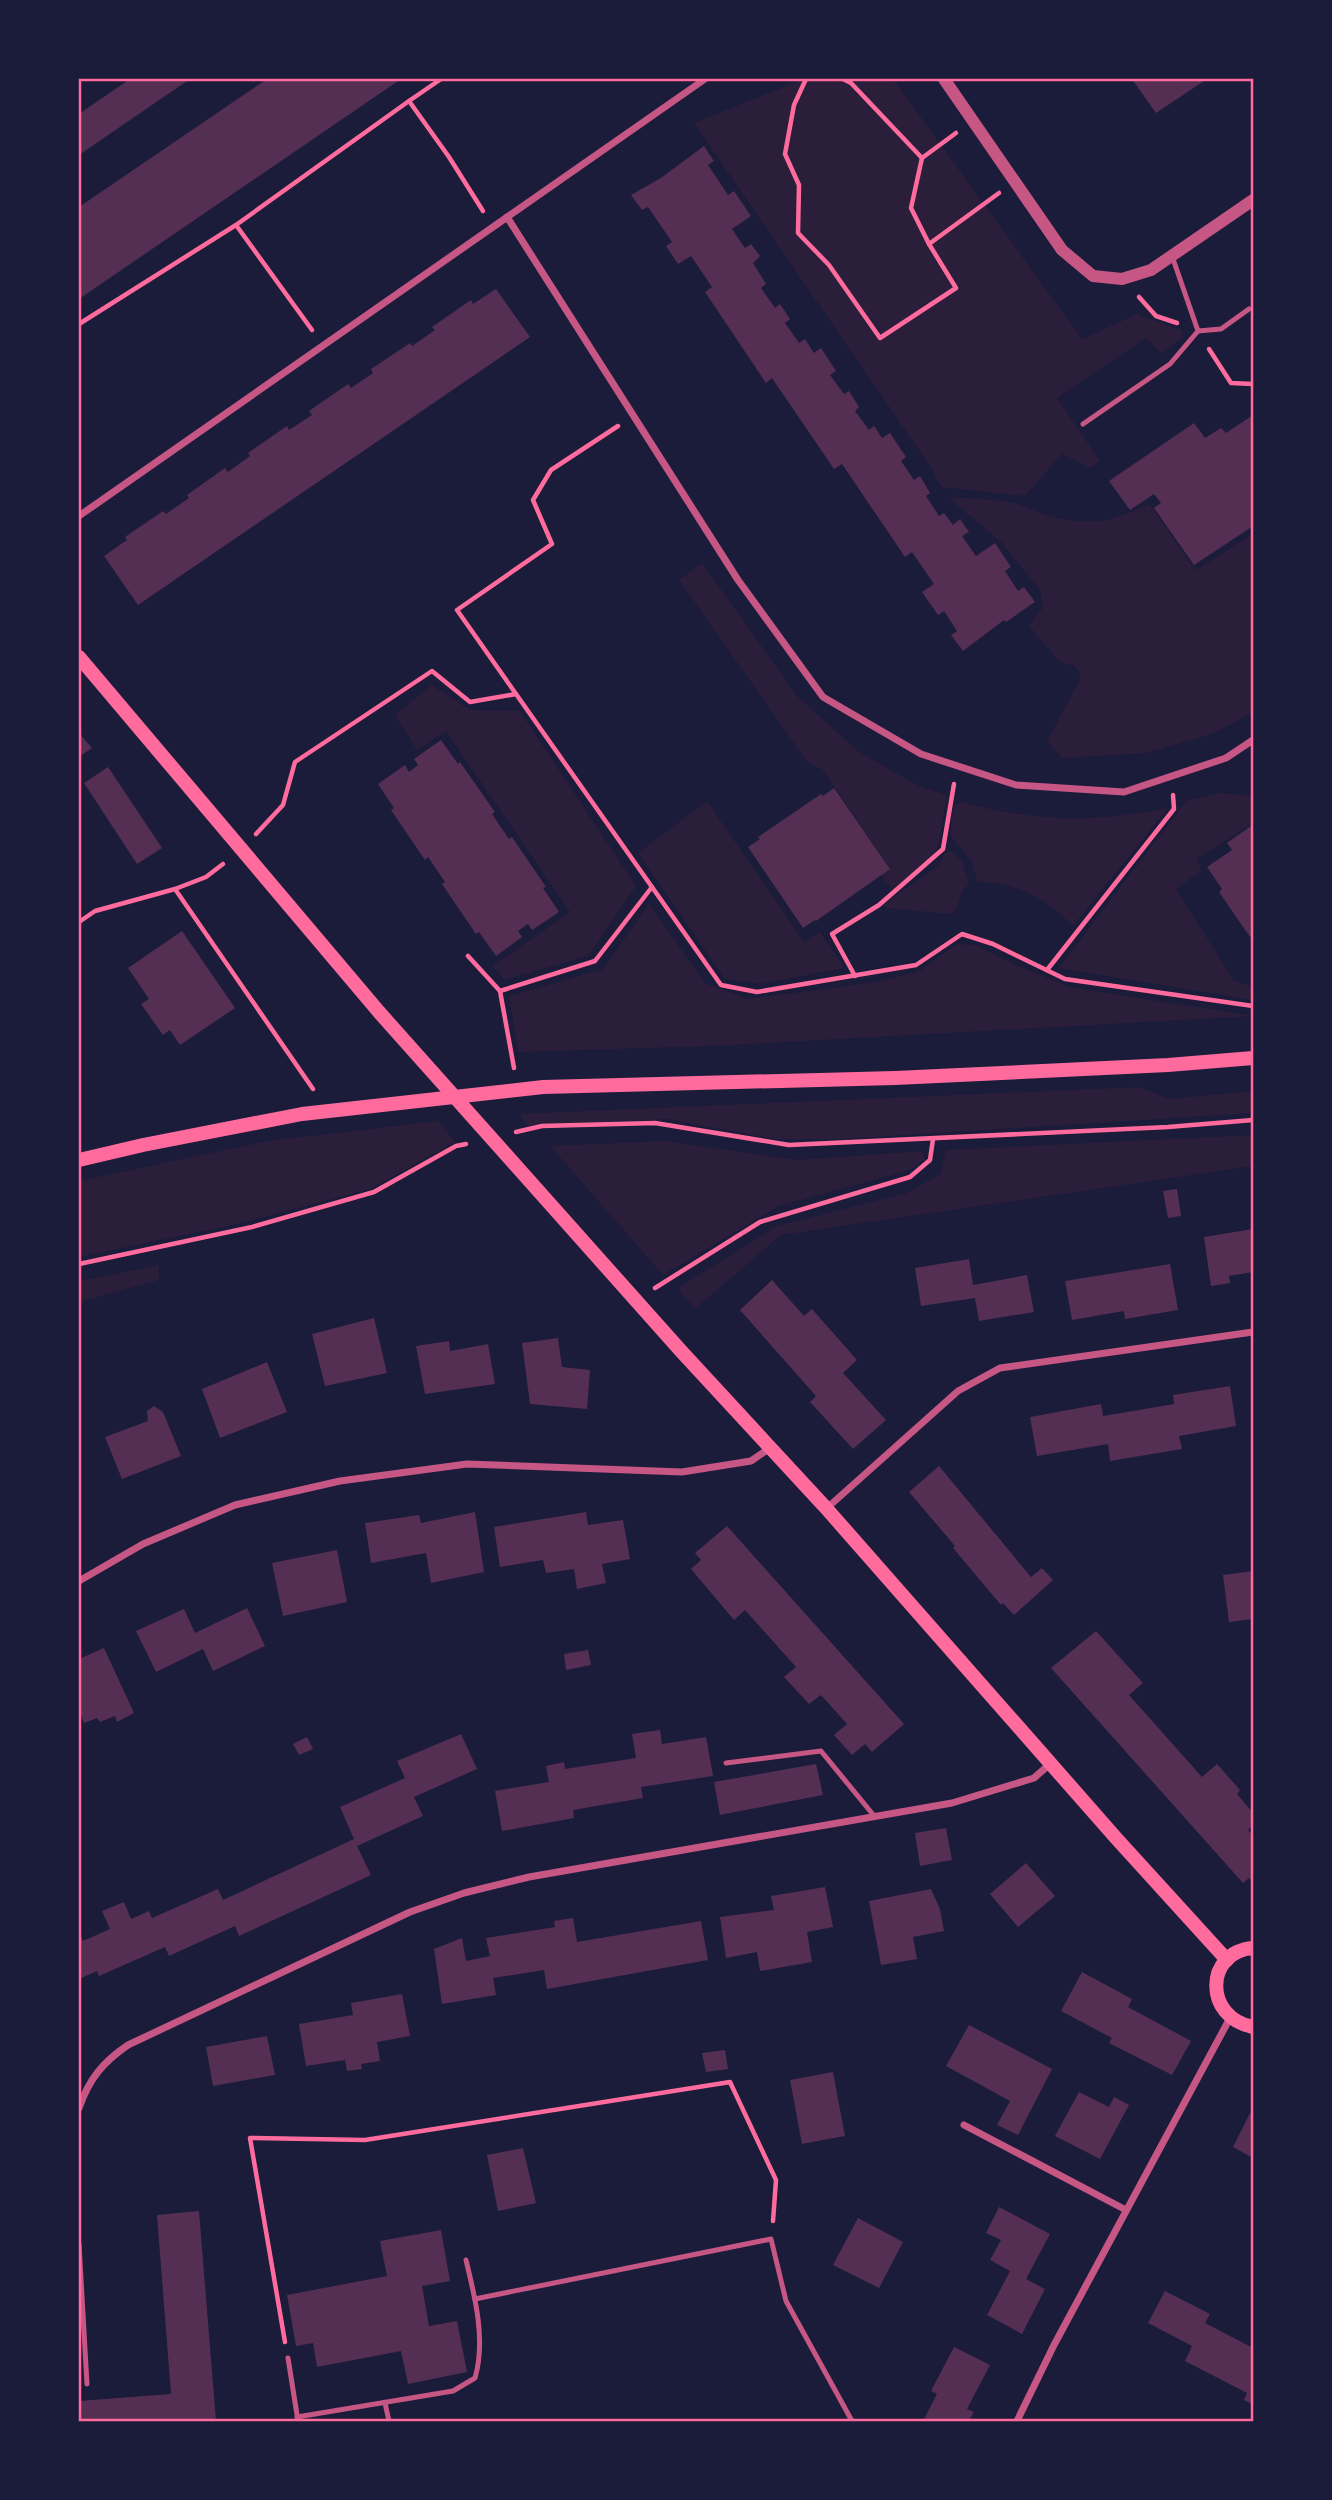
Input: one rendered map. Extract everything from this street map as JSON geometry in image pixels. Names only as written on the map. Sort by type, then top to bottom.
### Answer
[{"type":"main road","points":[[79,657],[379,1012],[635,1300],[826,1508],[1227,1960]]},
{"type":"main road","points":[[79,1160],[302,1114],[543,1087],[895,1078],[1168,1065],[1253,1058]]},
{"type":"main road","points":[[1253,1948],[1236,1953],[1227,1960],[1219,1971],[1216,1984],[1222,2009],[1240,2024],[1253,2027]]},
{"type":"street","points":[[79,516],[705,79]]},
{"type":"street","points":[[944,79],[1062,250],[1093,276],[1122,279],[1150,270],[1253,200]]},
{"type":"street","points":[[507,217],[738,580],[823,697],[921,754],[1016,785],[1124,792],[1226,758],[1253,740]]},
{"type":"street","points":[[826,1508],[958,1391],[1000,1368],[1253,1332]]},
{"type":"street","points":[[79,1581],[143,1544],[235,1506],[340,1481],[467,1464],[682,1472],[751,1461],[770,1448]]},
{"type":"street","points":[[79,2108],[93,2075],[109,2058],[128,2045],[432,1904],[528,1877],[952,1803],[1034,1778],[1051,1763]]},
{"type":"street","points":[[1017,2421],[1054,2345],[1230,2018]]},
{"type":"street","points":[[964,2125],[1126,2210]]},
{"type":"lane","points":[[1172,256],[1198,331]]},
{"type":"lane","points":[[1083,424],[1170,364],[1198,331],[1221,329],[1250,309]]},
{"type":"lane","points":[[726,1763],[821,1751],[875,1817]]},
{"type":"lane","points":[[475,2299],[771,2239],[786,2301],[852,2421]]},
{"type":"lane","points":[[79,2244],[87,2384]]},
{"type":"lane","points":[[288,2358],[298,2419],[453,2391],[474,2378],[480,2360],[475,2299],[466,2260]]},
{"type":"lane","points":[[385,2403],[389,2421]]},
{"type":"path","points":[[79,324],[236,225],[441,79]]},
{"type":"path","points":[[806,79],[794,105],[785,154],[799,185],[798,233],[829,265],[880,338],[956,288],[911,208],[922,158],[973,121]]},
{"type":"path","points":[[843,79],[851,83],[922,158]]},
{"type":"path","points":[[410,101],[493,227]]},
{"type":"path","points":[[929,244],[1015,182]]},
{"type":"path","points":[[236,225],[323,345]]},
{"type":"path","points":[[634,416],[551,470],[533,500],[552,544],[457,610],[721,985],[757,992],[916,965],[962,934],[993,944],[1065,979],[1253,1006]]},
{"type":"path","points":[[79,922],[95,911],[175,889],[206,877],[242,849],[283,805],[295,762],[432,671],[470,702],[516,694]]},
{"type":"path","points":[[855,975],[832,934],[879,905],[943,849],[957,766]]},
{"type":"path","points":[[1047,970],[1174,809],[1172,776]]},
{"type":"path","points":[[500,991],[595,961],[652,887]]},
{"type":"path","points":[[175,889],[328,1111]]},
{"type":"path","points":[[468,956],[500,991],[518,1090]]},
{"type":"path","points":[[505,1135],[542,1126],[655,1122],[789,1145],[1168,1127],[1253,1120]]},
{"type":"path","points":[[635,1300],[760,1222],[910,1177],[930,1160],[933,1139]]},
{"type":"path","points":[[79,1264],[252,1227],[373,1192],[456,1146],[469,1143]]},
{"type":"path","points":[[288,2358],[250,2138],[365,2140],[730,2082],[776,2180],[771,2239]]},
{"type":"shaded area","points":[[804,79],[893,79],[1082,339],[1137,314],[1182,331],[1183,337],[1162,354],[1146,338],[1057,398],[1100,461],[1091,468],[1062,454],[1025,496],[941,487],[932,469],[694,123]]},
{"type":"shaded area","points":[[948,497],[1013,503],[1059,518],[1085,522],[1110,519],[1149,504],[1196,570],[1253,534],[1253,712],[1215,733],[1147,753],[1062,758],[1047,741],[1081,678],[1076,667],[1060,662],[1029,626],[1043,607],[1040,590],[1001,542]]},
{"type":"shaded area","points":[[702,563],[797,696],[859,752],[919,786],[947,795],[938,846],[932,857],[892,889],[880,874],[890,868],[822,769],[808,763],[679,580]]},
{"type":"shaded area","points":[[432,685],[470,710],[520,711],[636,886],[588,956],[504,980],[493,966],[570,912],[446,731],[417,750],[395,715]]},
{"type":"shaded area","points":[[1222,793],[1253,796],[1253,823],[1197,859],[1201,871],[1176,889],[1234,981],[1253,987],[1253,1000],[1059,968],[1187,800]]},
{"type":"shaded area","points":[[707,801],[804,942],[820,932],[844,968],[761,984],[725,979],[638,853]]},
{"type":"shaded area","points":[[961,802],[1040,817],[1064,818],[1113,816],[1168,808],[1073,926],[1030,894],[1005,885],[977,882],[972,862],[950,835],[954,807]]},
{"type":"shaded area","points":[[951,851],[962,862],[969,884],[962,891],[956,910],[950,914],[885,908],[884,904],[938,866],[944,853]]},
{"type":"shaded area","points":[[649,904],[705,983],[747,999],[877,982],[919,971],[957,944],[976,945],[1011,963],[1070,987],[1253,1016],[714,1046],[518,1052],[509,996],[603,969]]},
{"type":"shaded area","points":[[1140,1087],[1168,1099],[1253,1091],[1253,1113],[842,1139],[775,1139],[667,1119],[528,1126],[519,1114]]},
{"type":"shaded area","points":[[438,1121],[455,1142],[370,1189],[246,1222],[79,1257],[79,1181],[268,1141]]},
{"type":"shaded area","points":[[1253,1135],[1253,1166],[781,1235],[695,1309],[678,1288],[777,1226],[907,1193],[941,1174],[946,1150]]},
{"type":"shaded area","points":[[665,1141],[796,1160],[922,1151],[925,1159],[910,1170],[779,1206],[663,1275],[550,1146]]},
{"type":"shaded area","points":[[159,1265],[159,1280],[79,1302],[79,1281]]},
{"type":"building","points":[[130,79],[190,79],[79,155],[79,114]]},
{"type":"building","points":[[267,79],[401,79],[79,299],[79,207]]},
{"type":"building","points":[[1132,79],[1207,79],[1156,113]]},
{"type":"building","points":[[704,146],[714,161],[708,165],[728,195],[734,191],[751,216],[732,229],[745,248],[751,244],[760,256],[753,263],[766,284],[761,288],[775,308],[780,304],[790,319],[785,323],[799,343],[805,339],[814,353],[821,348],[836,371],[830,375],[844,394],[849,391],[859,407],[855,411],[869,430],[874,426],[882,438],[890,433],[906,457],[901,461],[914,480],[920,476],[930,493],[926,496],[939,516],[944,513],[953,525],[960,519],[969,532],[962,536],[976,556],[995,543],[1011,567],[1005,571],[1018,591],[1024,587],[1035,602],[1006,622],[1004,620],[963,651],[951,635],[957,631],[944,611],[938,615],[922,592],[934,584],[912,552],[905,557],[842,464],[834,469],[772,378],[766,383],[705,292],[712,287],[691,256],[678,264],[666,246],[672,242],[648,207],[642,210],[631,195],[661,178]]},
{"type":"building","points":[[496,289],[530,337],[138,605],[104,556],[127,540],[125,537],[163,511],[166,514],[225,468],[228,472],[250,456],[248,453],[287,426],[289,430],[312,415],[309,411],[348,384],[351,388],[373,373],[371,369],[410,343],[412,346],[435,330],[432,327],[471,300],[473,304]]},
{"type":"building","points":[[1253,415],[1253,528],[1194,565],[1154,508],[1161,503],[1154,494],[1130,510],[1109,481],[1194,423],[1205,438],[1221,428],[1226,433]]},
{"type":"building","points":[[79,733],[92,748],[79,757]]},
{"type":"building","points":[[441,740],[495,812],[492,814],[509,839],[512,837],[546,887],[543,888],[559,912],[532,930],[528,924],[518,931],[522,937],[496,956],[479,932],[476,934],[442,884],[445,882],[428,857],[425,860],[391,810],[394,808],[378,784],[405,765],[409,772],[418,765],[414,759]]},
{"type":"building","points":[[108,767],[162,848],[137,864],[84,783]]},
{"type":"building","points":[[834,788],[890,869],[803,928],[748,847],[760,839],[758,837]]},
{"type":"building","points":[[1251,826],[1253,935],[1250,937],[1219,892],[1222,889],[1207,867],[1232,850],[1227,843]]},
{"type":"building","points":[[182,931],[235,1008],[180,1045],[170,1030],[163,1035],[141,1004],[149,999],[128,968]]},
{"type":"building","points":[[1177,1189],[1181,1216],[1168,1218],[1163,1191]]},
{"type":"building","points":[[1253,1229],[1253,1272],[1229,1276],[1230,1283],[1211,1286],[1204,1237]]},
{"type":"building","points":[[969,1259],[973,1285],[1027,1275],[1034,1312],[979,1321],[975,1298],[921,1306],[915,1268]]},
{"type":"building","points":[[1170,1264],[1178,1310],[1125,1319],[1124,1311],[1072,1320],[1065,1281]]},
{"type":"building","points":[[772,1280],[804,1316],[812,1309],[857,1360],[843,1373],[886,1420],[853,1449],[810,1402],[816,1396],[740,1310]]},
{"type":"building","points":[[374,1318],[387,1373],[325,1386],[312,1334]]},
{"type":"building","points":[[558,1338],[562,1367],[590,1370],[587,1409],[530,1404],[522,1343]]},
{"type":"building","points":[[449,1341],[450,1351],[488,1344],[495,1384],[425,1394],[416,1346]]},
{"type":"building","points":[[267,1362],[287,1412],[220,1438],[202,1389]]},
{"type":"building","points":[[1230,1386],[1236,1426],[1179,1436],[1182,1449],[1110,1461],[1108,1444],[1037,1456],[1030,1417],[1101,1404],[1103,1416],[1174,1404],[1173,1395]]},
{"type":"building","points":[[154,1406],[163,1412],[181,1456],[122,1479],[105,1437],[148,1421],[147,1411]]},
{"type":"building","points":[[939,1466],[1031,1577],[1042,1568],[1053,1580],[1014,1615],[1003,1603],[1001,1605],[909,1492]]},
{"type":"building","points":[[475,1512],[484,1572],[431,1583],[426,1553],[371,1563],[365,1523],[419,1515],[421,1523]]},
{"type":"building","points":[[586,1512],[588,1525],[623,1520],[630,1559],[602,1564],[606,1583],[577,1589],[574,1569],[546,1573],[543,1560],[500,1567],[494,1527]]},
{"type":"building","points":[[727,1526],[904,1724],[872,1752],[865,1744],[852,1755],[834,1735],[847,1724],[821,1695],[809,1704],[784,1677],[796,1667],[745,1610],[734,1620],[691,1569],[701,1560],[695,1553]]},
{"type":"building","points":[[337,1550],[347,1602],[283,1616],[272,1563]]},
{"type":"building","points":[[1253,1571],[1253,1619],[1229,1622],[1223,1575]]},
{"type":"building","points":[[247,1608],[265,1646],[213,1671],[203,1649],[156,1672],[136,1631],[184,1609],[195,1633]]},
{"type":"building","points":[[1096,1631],[1143,1683],[1129,1695],[1202,1777],[1217,1764],[1240,1790],[1237,1794],[1253,1813],[1253,1825],[1248,1830],[1253,1836],[1253,1882],[1249,1878],[1243,1883],[1051,1668]]},
{"type":"building","points":[[104,1648],[134,1713],[117,1722],[115,1716],[100,1722],[97,1718],[84,1723],[79,1710],[79,1659]]},
{"type":"building","points":[[588,1650],[591,1665],[566,1670],[564,1654]]},
{"type":"building","points":[[660,1730],[662,1744],[706,1737],[713,1776],[641,1787],[643,1798],[573,1810],[574,1818],[502,1831],[495,1791],[549,1782],[546,1766],[564,1762],[565,1769],[636,1758],[632,1734]]},
{"type":"building","points":[[461,1734],[477,1769],[414,1797],[423,1816],[357,1846],[371,1875],[239,1936],[235,1926],[169,1956],[165,1947],[99,1976],[97,1971],[79,1979],[79,1931],[83,1941],[110,1929],[102,1911],[124,1902],[131,1919],[149,1911],[152,1918],[218,1889],[223,1900],[354,1839],[340,1807],[405,1778],[397,1761]]},
{"type":"building","points":[[307,1737],[313,1749],[299,1755],[293,1744]]},
{"type":"building","points":[[816,1764],[823,1795],[720,1815],[714,1782]]},
{"type":"building","points":[[946,1828],[952,1860],[920,1866],[915,1833]]},
{"type":"building","points":[[1026,1863],[1055,1896],[1018,1927],[990,1894]]},
{"type":"building","points":[[825,1887],[833,1927],[807,1932],[812,1962],[760,1971],[757,1952],[726,1958],[720,1917],[774,1910],[771,1896]]},
{"type":"building","points":[[931,1889],[940,1909],[944,1931],[913,1937],[917,1959],[881,1965],[869,1901]]},
{"type":"building","points":[[573,1918],[577,1942],[701,1921],[708,1960],[547,1989],[544,1970],[493,1978],[496,1995],[442,2004],[434,1949],[462,1938],[466,1961],[490,1956],[486,1938],[555,1927],[554,1921]]},
{"type":"building","points":[[1082,1972],[1132,1999],[1128,2007],[1191,2041],[1172,2075],[1109,2043],[1112,2038],[1061,2011]]},
{"type":"building","points":[[402,1994],[410,2036],[377,2042],[380,2061],[361,2064],[362,2069],[347,2071],[345,2060],[306,2066],[299,2024],[353,2015],[351,2003]]},
{"type":"building","points":[[969,2025],[1052,2069],[1018,2135],[997,2125],[1010,2101],[946,2066]]},
{"type":"building","points":[[267,2036],[275,2075],[213,2086],[206,2047]]},
{"type":"building","points":[[725,2050],[728,2069],[706,2072],[702,2053]]},
{"type":"building","points":[[833,2072],[845,2136],[802,2144],[790,2080]]},
{"type":"building","points":[[1079,2092],[1109,2107],[1114,2097],[1129,2105],[1100,2159],[1055,2136]]},
{"type":"building","points":[[1250,2113],[1253,2115],[1253,2158],[1233,2147]]},
{"type":"building","points":[[523,2148],[536,2203],[498,2211],[487,2155]]},
{"type":"building","points":[[999,2207],[1050,2234],[1026,2279],[1045,2289],[1022,2334],[987,2315],[1010,2271],[990,2260],[1001,2240],[986,2233]]},
{"type":"building","points":[[199,2211],[216,2421],[79,2421],[79,2401],[171,2394],[157,2215]]},
{"type":"building","points":[[858,2218],[903,2242],[879,2288],[833,2265]]},
{"type":"building","points":[[441,2230],[450,2281],[422,2286],[429,2326],[457,2321],[467,2372],[408,2384],[401,2351],[317,2367],[313,2343],[296,2346],[287,2295],[387,2276],[380,2241]]},
{"type":"building","points":[[1165,2291],[1210,2314],[1205,2323],[1253,2348],[1253,2405],[1244,2400],[1247,2393],[1185,2361],[1192,2346],[1148,2323]]},
{"type":"building","points":[[954,2347],[990,2365],[967,2409],[974,2412],[969,2421],[923,2421],[937,2394],[931,2391]]}]
